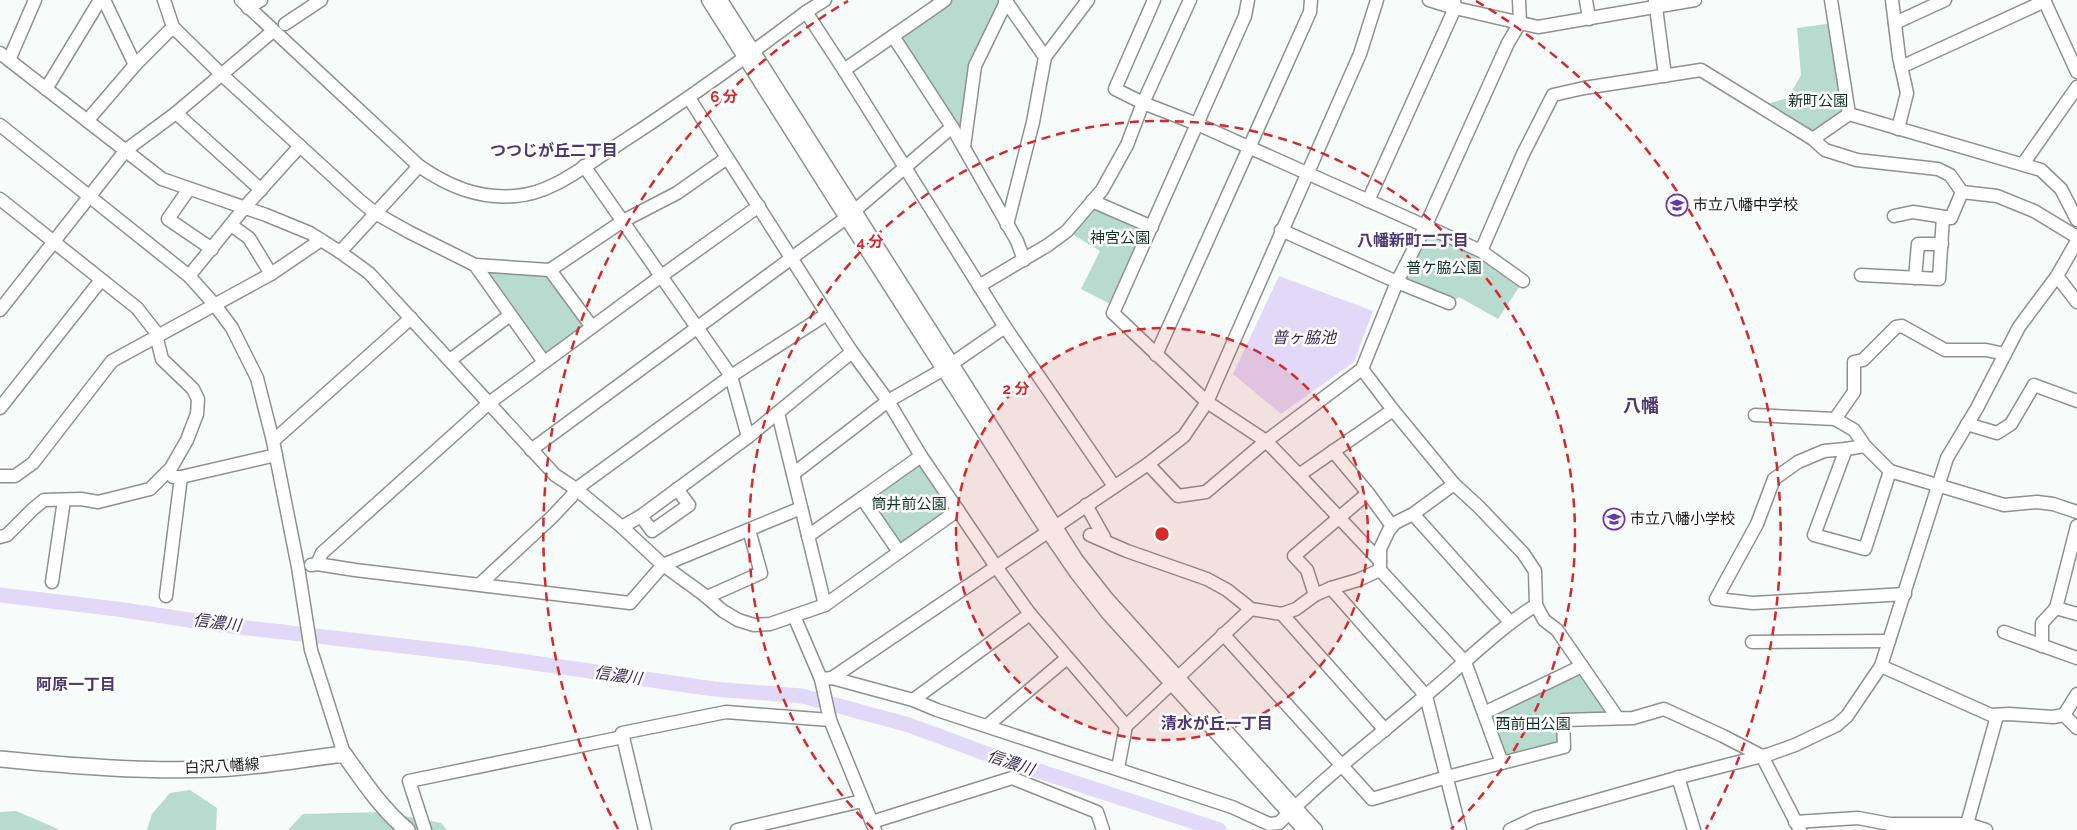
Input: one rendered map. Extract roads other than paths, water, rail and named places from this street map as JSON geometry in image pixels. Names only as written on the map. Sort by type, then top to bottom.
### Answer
[{"type":"main road","name":"白沢八幡線","points":[[0,759],[74,766],[215,769],[344,754]]},
{"type":"main road","points":[[344,754],[368,789],[395,820],[407,830]]},
{"type":"street","points":[[35,0],[4,57],[162,179],[245,207],[304,230],[340,252],[369,274],[555,475],[576,489],[622,527],[663,565],[723,611],[738,620],[754,625],[770,624],[825,605],[958,510]]},
{"type":"street","points":[[46,89],[100,0]]},
{"type":"street","points":[[104,0],[135,65]]},
{"type":"street","points":[[164,0],[174,27],[221,74],[375,213],[474,265],[550,270],[623,221],[677,193],[727,158]]},
{"type":"street","points":[[244,4],[261,0]]},
{"type":"street","points":[[285,24],[321,0]]},
{"type":"street","points":[[708,0],[749,54]]},
{"type":"street","points":[[721,0],[749,54],[1052,530],[1076,573],[1108,614],[1174,680],[1292,810],[1316,830]]},
{"type":"street","points":[[244,4],[419,166],[448,185],[466,191],[494,196],[516,196],[546,188],[584,166],[689,98],[825,0]]},
{"type":"street","points":[[844,70],[945,0]]},
{"type":"street","points":[[1006,0],[1045,57]]},
{"type":"street","points":[[964,147],[975,66],[1006,0]]},
{"type":"street","points":[[1007,225],[1033,122],[1045,57],[1088,0]]},
{"type":"street","points":[[1154,0],[1115,89],[1143,103],[1198,124],[1480,251],[1523,281]]},
{"type":"street","points":[[979,286],[1048,245],[1067,230],[1102,190],[1127,145],[1143,103],[1190,0]]},
{"type":"street","points":[[1248,0],[1246,16],[1114,313],[1207,402],[1266,441],[1339,518],[1464,662],[1502,763]]},
{"type":"street","points":[[1156,355],[1310,12],[1311,0]]},
{"type":"street","points":[[825,682],[997,568],[1148,464],[1184,436],[1207,402],[1360,54],[1377,0]]},
{"type":"street","points":[[1428,0],[1455,4],[1538,27],[1590,19],[1656,3],[1695,0]]},
{"type":"street","points":[[1148,464],[1178,496],[1206,492],[1266,441],[1362,369],[1397,282],[1425,227],[1504,52],[1520,23],[1519,0]]},
{"type":"street","points":[[1586,0],[1590,19]]},
{"type":"street","points":[[1831,0],[1849,114]]},
{"type":"street","points":[[1892,0],[1901,67],[1907,93],[1898,129]]},
{"type":"street","points":[[1895,23],[1945,0]]},
{"type":"street","points":[[1901,67],[2045,1],[2077,72]]},
{"type":"street","points":[[1656,3],[1665,76]]},
{"type":"street","points":[[1368,201],[1455,4]]},
{"type":"street","points":[[806,12],[905,166],[1005,328],[1114,486]]},
{"type":"street","points":[[87,121],[135,65],[174,27]]},
{"type":"street","points":[[0,310],[126,150],[176,113],[273,31]]},
{"type":"street","points":[[894,36],[964,147],[1017,241],[1024,260]]},
{"type":"street","points":[[1480,251],[1523,154],[1553,95],[1701,70],[1813,138],[1825,150],[1857,160],[1938,169],[1950,175],[1962,192],[1997,196],[2034,211],[2077,239],[2057,276],[2019,327],[1947,458],[1881,666],[1847,716],[1837,725],[1795,745],[1762,756],[1678,777],[1535,818],[1510,830]]},
{"type":"street","points":[[2022,164],[2077,87]]},
{"type":"street","points":[[689,98],[792,256],[827,314],[888,401],[921,456],[997,568],[1030,614],[1126,726]]},
{"type":"street","points":[[176,113],[261,190]]},
{"type":"street","points":[[1849,114],[2041,170],[2060,189],[2077,220]]},
{"type":"street","points":[[1813,138],[1849,114]]},
{"type":"street","points":[[0,125],[190,276],[216,305],[232,328],[257,378],[276,455],[298,567],[311,650],[344,754]]},
{"type":"street","points":[[531,450],[850,214],[952,127]]},
{"type":"street","points":[[190,276],[245,207],[300,146]]},
{"type":"street","points":[[340,252],[419,166]]},
{"type":"street","points":[[584,166],[731,376],[748,438]]},
{"type":"street","points":[[188,189],[168,219],[212,249]]},
{"type":"street","points":[[1894,216],[1913,212],[1951,218],[1962,192]]},
{"type":"street","points":[[1092,201],[1152,227]]},
{"type":"street","points":[[0,537],[8,535],[44,500],[81,499],[98,502],[150,490],[171,468],[187,440],[197,414],[198,399],[193,390],[162,359],[155,331],[137,308],[54,241],[2,205]]},
{"type":"street","points":[[317,564],[322,554],[489,403],[759,206]]},
{"type":"street","points":[[1861,275],[1939,278],[1944,217]]},
{"type":"street","points":[[231,225],[249,238],[271,274]]},
{"type":"street","points":[[1282,230],[1397,282],[1449,303]]},
{"type":"street","points":[[0,476],[15,476],[33,463],[112,360],[271,274],[321,240]]},
{"type":"street","points":[[1915,278],[1918,244],[1942,244]]},
{"type":"street","points":[[474,265],[544,362]]},
{"type":"street","points":[[550,270],[592,327]]},
{"type":"street","points":[[2057,276],[2077,302]]},
{"type":"street","points":[[0,408],[101,280]]},
{"type":"street","points":[[480,584],[551,518],[576,489],[731,376],[827,314]]},
{"type":"street","points":[[450,360],[510,315]]},
{"type":"street","points":[[273,441],[411,318]]},
{"type":"street","points":[[1835,419],[1854,392],[1854,362],[1863,360],[1896,327],[1902,326],[1945,350],[1986,350],[2005,354]]},
{"type":"street","points":[[793,474],[888,401],[948,366],[1005,328]]},
{"type":"street","points":[[622,527],[641,516],[748,438],[852,352]]},
{"type":"street","points":[[1362,369],[1454,484],[1523,553],[1535,571],[1536,605],[1544,620],[1557,630],[1617,717]]},
{"type":"street","points":[[1967,424],[1997,433],[2011,424],[2034,385],[2077,401]]},
{"type":"street","points":[[1297,473],[1299,475],[1393,410]]},
{"type":"street","points":[[778,413],[825,605]]},
{"type":"street","points":[[1755,414],[1835,419],[1854,430],[1865,446],[1890,471],[2004,505],[2037,502],[2053,504],[2077,512]]},
{"type":"street","points":[[1865,446],[1824,451],[1798,462],[1774,479],[1757,524],[1716,599],[1753,603],[1905,594]]},
{"type":"street","points":[[1846,449],[1814,535],[1865,549],[1890,471]]},
{"type":"street","points":[[1333,451],[1368,493],[1392,526]]},
{"type":"street","points":[[163,477],[182,477],[276,455]]},
{"type":"street","points":[[808,536],[921,456]]},
{"type":"street","points":[[166,596],[182,477]]},
{"type":"street","points":[[1380,566],[1380,550],[1392,526],[1413,514],[1454,484]]},
{"type":"street","points":[[641,516],[652,531],[688,505],[677,489]]},
{"type":"street","points":[[1315,595],[1307,570],[1294,556],[1368,493]]},
{"type":"street","points":[[862,498],[899,552]]},
{"type":"street","points":[[52,582],[64,500]]},
{"type":"street","points":[[1086,505],[1104,537],[1090,535],[1127,551],[1207,579],[1227,590],[1251,610],[1282,614],[1296,609],[1315,595],[1358,580],[1380,566]]},
{"type":"street","points":[[298,567],[317,564],[630,602],[663,565],[800,508]]},
{"type":"street","points":[[1413,514],[1510,622]]},
{"type":"street","points":[[2042,646],[2042,623],[2056,608],[2077,526]]},
{"type":"street","points":[[707,597],[761,573],[749,530]]},
{"type":"street","points":[[1331,588],[1426,696],[1460,830]]},
{"type":"street","points":[[825,682],[913,700],[937,710],[988,725],[1232,807],[1269,824],[1279,823],[1342,765],[1426,696],[1510,622],[1536,605]]},
{"type":"street","points":[[2056,608],[2077,614]]},
{"type":"street","points":[[1118,768],[1126,726],[1251,610]]},
{"type":"street","points":[[913,700],[1030,614]]},
{"type":"street","points":[[1282,614],[1385,730]]},
{"type":"street","points":[[794,616],[825,682],[830,720],[874,826],[1012,778],[1097,812],[1102,830]]},
{"type":"street","points":[[2004,632],[2077,658]]},
{"type":"street","points":[[1223,634],[1372,799],[1447,777],[1564,747],[1563,720],[1634,718],[1664,709],[1762,756],[1797,826],[1858,818],[1890,824],[1940,827],[1967,824],[1986,830]]},
{"type":"street","points":[[1752,642],[1889,641]]},
{"type":"street","points":[[988,725],[1067,658]]},
{"type":"street","points":[[1484,713],[1582,666]]},
{"type":"street","points":[[1881,666],[1997,716],[2009,714],[2053,717],[2064,715],[2077,694]]},
{"type":"street","points":[[645,830],[622,733],[726,712],[830,720]]},
{"type":"street","points":[[2064,715],[2077,728]]},
{"type":"street","points":[[1967,824],[1997,716]]},
{"type":"street","points":[[425,830],[409,781],[624,737]]},
{"type":"street","points":[[1678,777],[1694,830]]},
{"type":"street","points":[[736,830],[862,801]]},
{"type":"street","points":[[1292,810],[1304,830]]},
{"type":"water","name":"普ヶ脇池","points":[[1279,276],[1373,311],[1354,362],[1281,414],[1233,374]]},
{"type":"waterway","name":"信濃川","points":[[0,595],[117,609],[222,625],[472,654],[714,689],[802,696],[909,725],[990,755],[1219,830]]},
{"type":"place","name":"市立八幡中学校","points":[[1677,205]]},
{"type":"place","name":"市立八幡小学校","points":[[1614,519]]},
{"type":"district","name":"つつじが丘二丁目","points":[[554,150]]},
{"type":"district","name":"八幡新町二丁目","points":[[1413,240]]},
{"type":"district","name":"八幡","points":[[1641,406]]},
{"type":"district","name":"阿原一丁目","points":[[76,684]]},
{"type":"district","name":"清水が丘一丁目","points":[[1217,723]]},
{"type":"park label","name":"新町公園","points":[[1818,101]]},
{"type":"park label","name":"神宮公園","points":[[1120,238]]},
{"type":"park label","name":"普ケ脇公園","points":[[1444,268]]},
{"type":"park label","name":"筒井前公園","points":[[909,504]]},
{"type":"park label","name":"西前田公園","points":[[1533,724]]}]
